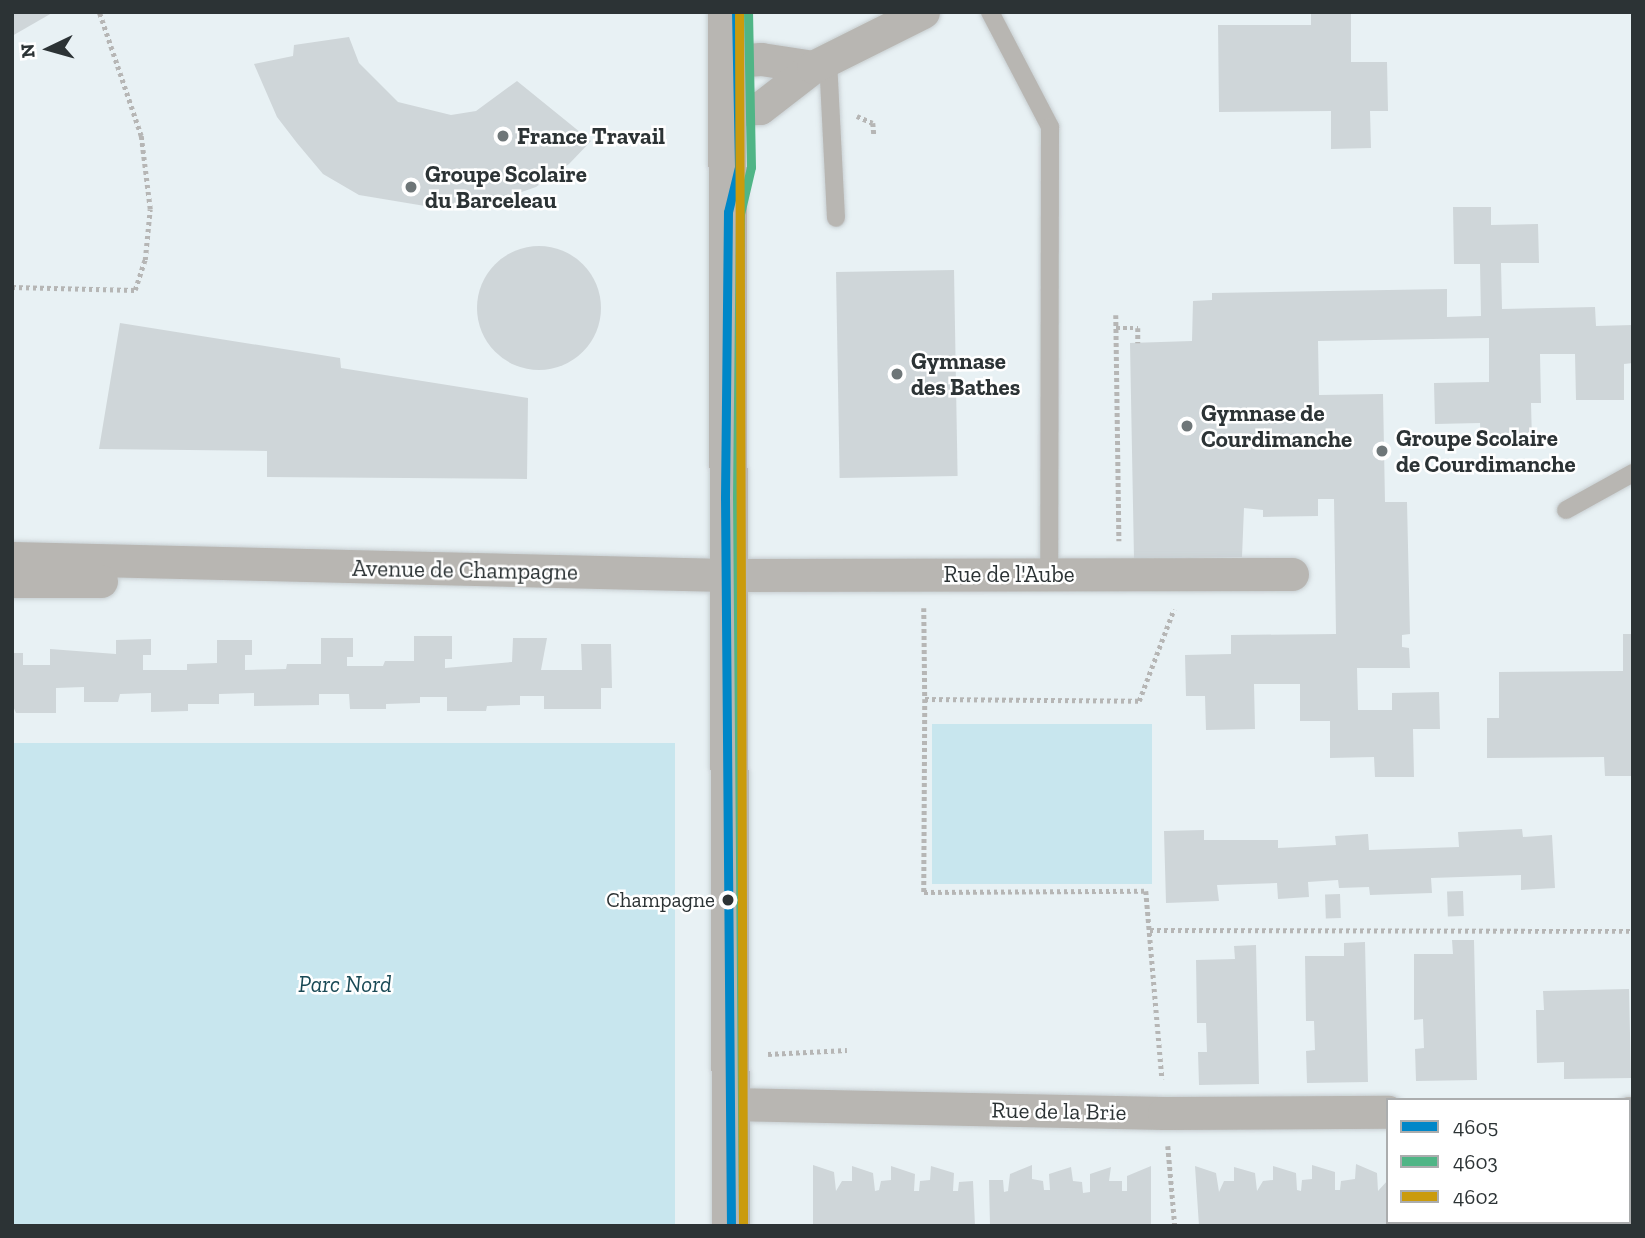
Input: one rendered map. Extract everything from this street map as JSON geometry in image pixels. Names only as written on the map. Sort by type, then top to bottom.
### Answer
[{"type":"street","points":[[727,12],[733,66]]},
{"type":"street","points":[[731,1226],[726,575],[727,212],[734,110],[736,12]]},
{"type":"street","points":[[734,110],[760,108],[821,63],[923,12]]},
{"type":"street","points":[[733,66],[761,59],[821,63]]},
{"type":"street","name":"Avenue de Champagne","points":[[12,558],[111,558],[203,565],[726,575]]},
{"type":"street","name":"Avenue de Champagne","points":[[12,581],[112,581],[203,565]]},
{"type":"street","name":"Rue de l'Aube","points":[[726,575],[1292,574]]},
{"type":"street","name":"Rue de la Brie","points":[[730,1104],[1164,1113],[1386,1112]]},
{"type":"lane","points":[[990,12],[1050,127],[1049,573]]},
{"type":"lane","points":[[821,63],[836,218]]},
{"type":"lane","points":[[1566,510],[1633,473]]},
{"type":"path","points":[[12,287],[135,290],[145,260],[150,209],[141,136],[99,12]]},
{"type":"path","points":[[854,116],[873,123],[874,134]]},
{"type":"path","points":[[1116,315],[1119,573]]},
{"type":"path","points":[[1116,328],[1138,328],[1138,343]]},
{"type":"path","points":[[925,699],[1139,701],[1168,633],[1178,574]]},
{"type":"path","points":[[924,606],[924,892],[1146,891],[1175,1226]]},
{"type":"path","points":[[1150,930],[1633,932]]},
{"type":"path","points":[[780,1053],[847,1050]]},
{"type":"green space","points":[[932,724],[1152,724],[1152,884],[932,884]]},
{"type":"green space","name":"Parc Nord","points":[[12,743],[675,743],[675,1226],[12,1226]]},
{"type":"building","points":[[12,12],[52,12],[52,13],[12,36]]},
{"type":"building","points":[[1311,12],[1351,12],[1351,62],[1387,62],[1388,111],[1370,111],[1371,148],[1331,149],[1331,111],[1219,112],[1218,25],[1311,25]]},
{"type":"building","points":[[349,37],[359,63],[398,102],[451,115],[476,111],[517,81],[591,141],[569,164],[536,187],[496,201],[449,210],[359,195],[323,174],[297,143],[277,117],[254,64],[293,56],[294,45]]},
{"type":"building","points":[[1453,207],[1491,207],[1491,225],[1538,224],[1539,263],[1501,263],[1502,309],[1595,307],[1596,326],[1633,325],[1633,363],[1624,364],[1624,400],[1576,400],[1575,354],[1540,354],[1541,403],[1531,403],[1532,441],[1481,441],[1480,423],[1435,424],[1434,383],[1489,382],[1489,338],[1318,341],[1319,395],[1383,394],[1385,502],[1407,502],[1410,634],[1402,635],[1402,647],[1409,648],[1410,668],[1357,668],[1358,710],[1392,710],[1392,693],[1439,692],[1440,729],[1413,729],[1414,777],[1375,777],[1374,757],[1330,758],[1330,721],[1300,721],[1300,684],[1254,684],[1255,729],[1206,730],[1205,696],[1186,696],[1185,655],[1231,654],[1231,635],[1336,634],[1334,499],[1318,499],[1318,516],[1263,517],[1263,510],[1244,508],[1242,557],[1134,559],[1130,343],[1192,341],[1193,301],[1212,300],[1212,293],[1447,289],[1447,317],[1481,316],[1480,264],[1454,264]]},
{"type":"building","points":[[539,246],[563,251],[583,264],[596,284],[601,308],[596,332],[583,352],[563,365],[539,370],[515,365],[495,352],[482,332],[477,308],[482,284],[495,264],[515,251]]},
{"type":"building","name":"Gymnase des Bathes","points":[[954,270],[958,476],[840,478],[836,272]]},
{"type":"building","points":[[120,323],[340,358],[341,368],[528,398],[527,479],[267,477],[267,451],[99,449]]},
{"type":"building","points":[[1623,634],[1633,634],[1633,776],[1605,776],[1604,757],[1487,758],[1487,718],[1499,718],[1499,672],[1623,671]]},
{"type":"building","points":[[414,636],[452,636],[452,659],[445,659],[445,668],[512,662],[513,638],[547,638],[541,670],[582,670],[581,644],[611,644],[612,688],[601,688],[601,709],[544,709],[544,696],[520,696],[520,705],[487,706],[486,711],[447,711],[447,697],[420,697],[420,703],[386,704],[386,709],[350,709],[349,694],[319,694],[319,705],[254,706],[254,693],[219,694],[219,704],[188,704],[188,711],[151,712],[151,693],[120,694],[118,702],[84,702],[84,687],[56,688],[56,713],[16,713],[12,704],[12,653],[23,653],[23,665],[50,665],[50,649],[116,654],[116,640],[151,639],[151,655],[143,655],[143,670],[187,670],[187,664],[217,663],[217,640],[252,640],[252,655],[245,655],[245,670],[286,669],[287,664],[321,664],[321,638],[353,638],[353,657],[347,657],[347,666],[383,666],[385,661],[414,661]]},
{"type":"building","points":[[1522,829],[1523,837],[1552,835],[1555,888],[1521,890],[1521,875],[1431,878],[1432,893],[1370,895],[1369,887],[1339,888],[1338,880],[1308,882],[1309,897],[1278,899],[1277,883],[1217,885],[1219,901],[1166,903],[1164,831],[1204,830],[1204,840],[1278,840],[1278,848],[1336,845],[1335,836],[1368,834],[1369,850],[1459,847],[1458,832]]},
{"type":"building","points":[[1463,891],[1464,916],[1448,917],[1447,892]]},
{"type":"building","points":[[1340,894],[1341,918],[1326,919],[1325,895]]},
{"type":"building","points":[[1452,940],[1474,940],[1477,1080],[1416,1081],[1415,1049],[1424,1048],[1423,1019],[1414,1020],[1414,954],[1453,954]]},
{"type":"building","points":[[1365,942],[1368,1082],[1307,1083],[1306,1051],[1315,1050],[1314,1021],[1306,1021],[1305,956],[1344,956],[1344,943]]},
{"type":"building","points":[[1256,945],[1259,1084],[1199,1085],[1198,1052],[1207,1052],[1206,1023],[1197,1023],[1196,960],[1235,959],[1234,946]]},
{"type":"building","points":[[1629,989],[1631,1078],[1564,1079],[1564,1062],[1537,1063],[1536,1010],[1544,1010],[1543,991]]},
{"type":"building","points":[[1356,1164],[1377,1173],[1378,1191],[1386,1182],[1386,1224],[1436,1226],[1199,1226],[1195,1166],[1216,1173],[1219,1192],[1224,1181],[1234,1181],[1234,1167],[1255,1173],[1257,1191],[1263,1181],[1273,1180],[1273,1166],[1296,1173],[1297,1190],[1301,1191],[1302,1180],[1312,1179],[1312,1165],[1335,1172],[1335,1190],[1340,1190],[1341,1181],[1355,1179]]},
{"type":"building","points":[[813,1165],[834,1172],[836,1191],[842,1181],[852,1181],[852,1166],[873,1173],[875,1191],[879,1190],[881,1181],[891,1180],[891,1166],[915,1174],[914,1191],[919,1191],[920,1181],[930,1180],[931,1166],[954,1173],[953,1191],[958,1191],[959,1182],[973,1181],[975,1226],[813,1226]]},
{"type":"building","points":[[1032,1165],[1032,1179],[1043,1181],[1044,1190],[1050,1190],[1049,1174],[1071,1167],[1073,1181],[1082,1182],[1083,1193],[1090,1192],[1090,1174],[1111,1167],[1109,1181],[1122,1181],[1122,1191],[1127,1191],[1127,1176],[1151,1166],[1151,1226],[990,1226],[989,1180],[1003,1180],[1004,1192],[1008,1191],[1010,1174]]},
{"type":"building","points":[[1631,1211],[1633,1226],[1537,1226],[1631,1224]]},
{"type":"transit line","name":"4605","points":[[731,1226],[725,498],[728,212],[739,167],[736,12]]},
{"type":"transit line","name":"4602","points":[[739,12],[743,1226]]},
{"type":"transit line","name":"4603","points":[[743,1226],[737,498],[740,214],[751,167],[748,12]]},
{"type":"place","name":"France Travail","points":[[503,136]]},
{"type":"place","name":"Groupe Scolaire du Barceleau","points":[[411,187]]},
{"type":"place","name":"Gymnase des Bathes","points":[[897,374]]},
{"type":"place","name":"Gymnase de Courdimanche","points":[[1187,426]]},
{"type":"place","name":"Groupe Scolaire de Courdimanche","points":[[1382,451]]},
{"type":"place","name":"Champagne","points":[[728,900]]}]
